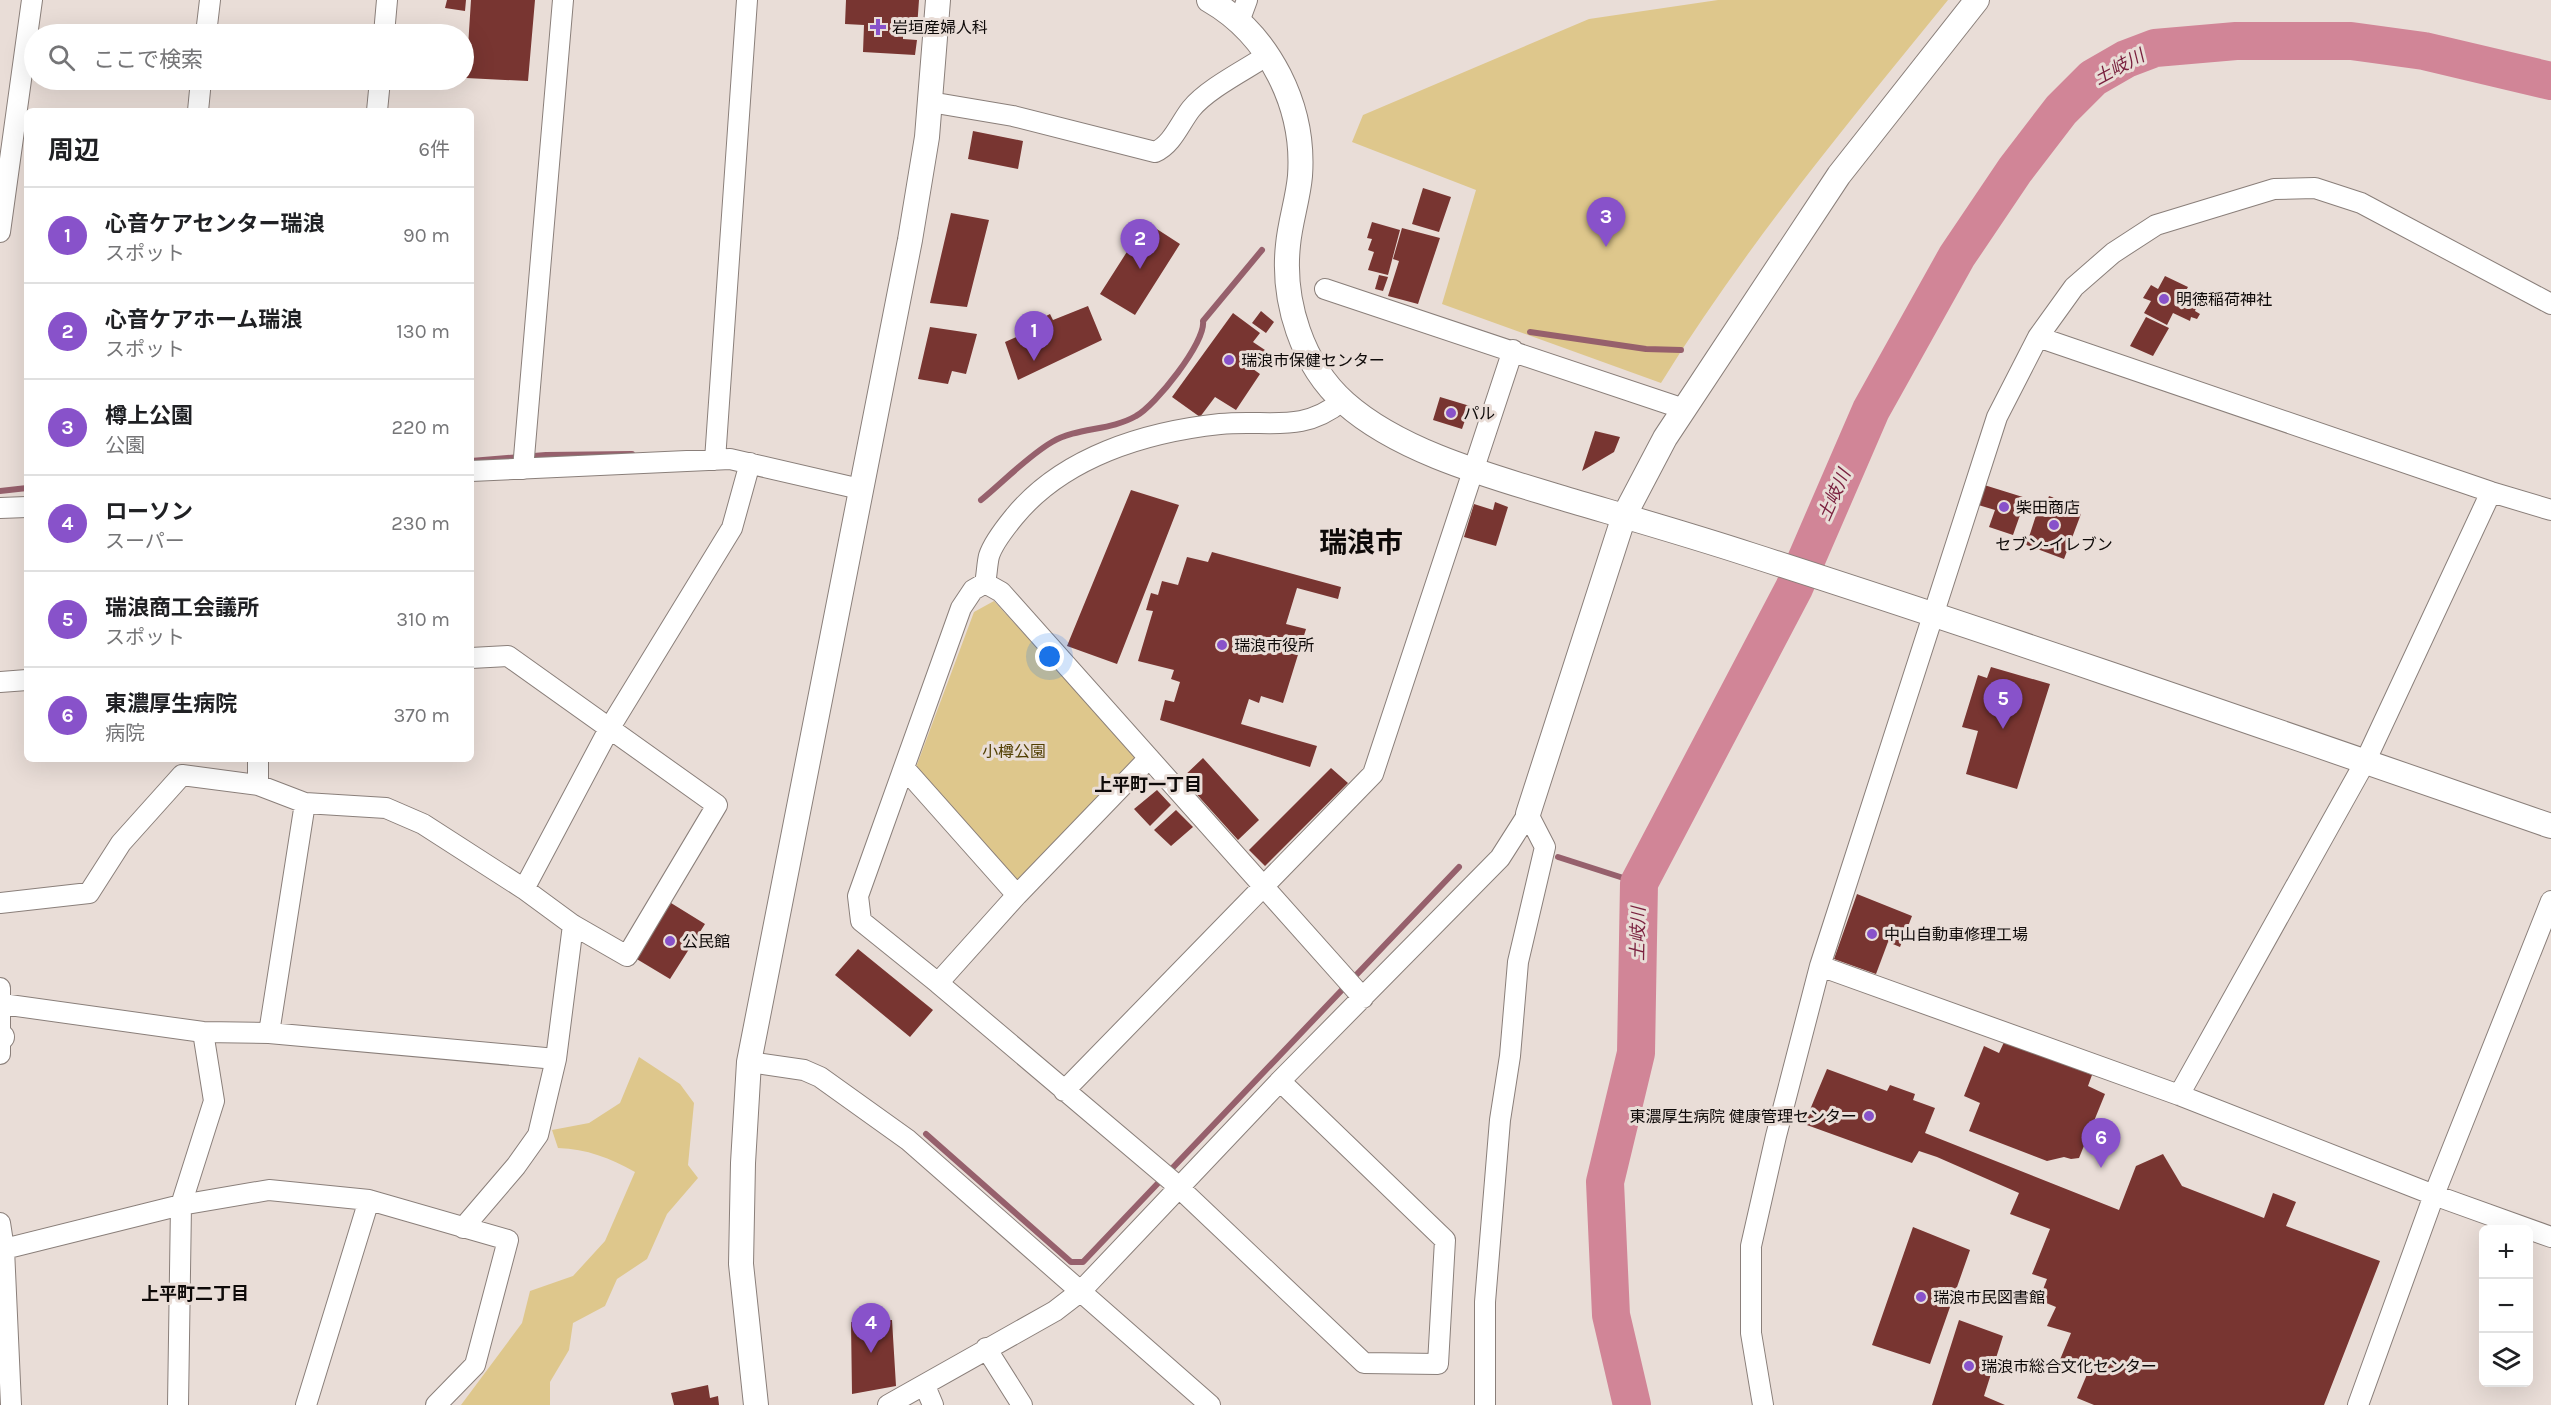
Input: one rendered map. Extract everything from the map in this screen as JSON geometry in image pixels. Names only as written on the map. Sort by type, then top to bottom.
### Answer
[{"type":"street","points":[[29,24],[32,0]]},
{"type":"street","points":[[207,24],[210,0]]},
{"type":"street","points":[[385,24],[387,0]]},
{"type":"street","points":[[523,469],[563,0]]},
{"type":"street","points":[[715,460],[747,0]]},
{"type":"street","points":[[756,1405],[741,1264],[742,1173],[750,1062],[910,240],[930,102],[938,0]]},
{"type":"street","points":[[1209,0],[1244,10],[1268,55],[1294,114],[1300,146],[1300,180],[1287,248],[1287,283],[1293,312],[1310,357],[1342,400],[1372,424],[1472,471],[1657,525],[1934,614],[2551,826]]},
{"type":"street","points":[[888,1405],[1055,1311],[1082,1291],[1170,1179],[1280,1081],[1354,988],[1500,858],[1528,814],[1624,516],[1684,409],[1839,175],[1977,0]]},
{"type":"street","points":[[930,102],[1013,116],[1155,152],[1163,148],[1192,108],[1203,97],[1268,55]]},
{"type":"street","points":[[0,232],[24,58]]},
{"type":"street","points":[[198,108],[200,90]]},
{"type":"street","points":[[377,108],[379,90]]},
{"type":"street","points":[[1763,1405],[1751,1333],[1751,1246],[1776,1136],[1821,966],[1997,417],[2038,337],[2074,287],[2113,253],[2156,225],[2274,189],[2315,188],[2361,203],[2551,304]]},
{"type":"street","points":[[1325,289],[1684,409]]},
{"type":"street","points":[[2038,337],[2491,492],[2551,510]]},
{"type":"street","points":[[1064,1091],[1262,885],[1373,774],[1513,350]]},
{"type":"street","points":[[1280,1081],[1445,1240],[1438,1364],[1364,1363],[1170,1179],[861,921],[858,896],[905,770],[961,608],[973,591],[985,583],[990,554],[1006,527],[1031,496],[1071,468],[1121,444],[1174,431],[1221,424],[1309,421],[1327,413],[1342,400]]},
{"type":"street","points":[[474,471],[730,459],[860,489]]},
{"type":"street","points":[[524,889],[609,729],[732,528],[750,463]]},
{"type":"street","points":[[2179,1095],[2365,762],[2491,492]]},
{"type":"street","points":[[0,508],[24,507]]},
{"type":"street","points":[[985,583],[1001,592],[1354,988]]},
{"type":"street","points":[[0,903],[89,893],[121,843],[182,775],[258,785],[305,803],[386,808],[423,824],[524,889],[573,925],[627,956],[717,805],[508,656],[474,658]]},
{"type":"street","points":[[0,682],[24,681]]},
{"type":"street","points":[[938,983],[1017,895],[1149,758]]},
{"type":"street","points":[[258,762],[258,785]]},
{"type":"street","points":[[905,770],[1017,895]]},
{"type":"street","points":[[269,1033],[305,803]]},
{"type":"street","points":[[1485,1405],[1485,1302],[1500,1120],[1510,1056],[1518,962],[1545,847],[1528,814]]},
{"type":"street","points":[[2358,1405],[2434,1195],[2551,901]]},
{"type":"street","points":[[463,1228],[516,1166],[538,1134],[556,1059],[573,925]]},
{"type":"street","points":[[1821,966],[2179,1095],[2434,1195],[2551,1237]]},
{"type":"street","points":[[1,1043],[1,996],[203,1032],[269,1033],[556,1059]]},
{"type":"street","points":[[178,1405],[181,1205],[214,1101],[203,1032]]},
{"type":"street","points":[[750,1062],[804,1070],[844,1092],[908,1140],[1210,1405]]},
{"type":"street","points":[[2,1250],[181,1205],[269,1190],[369,1200],[508,1240],[475,1365],[435,1405]]},
{"type":"street","points":[[306,1405],[369,1200]]},
{"type":"street","points":[[0,1223],[11,1405]]},
{"type":"street","points":[[986,1348],[1022,1405]]},
{"type":"street","points":[[925,1386],[933,1405]]},
{"type":"green space","points":[[1718,0],[1948,0],[1762,235],[1727,283],[1661,383],[1442,304],[1476,190],[1352,142],[1363,115],[1589,19]]},
{"type":"green space","name":"小樽公園","points":[[994,601],[1139,759],[1017,881],[915,770],[974,612]]},
{"type":"green space","points":[[639,1057],[680,1084],[694,1103],[688,1165],[698,1178],[667,1214],[647,1259],[617,1279],[605,1306],[573,1323],[569,1350],[550,1382],[550,1405],[461,1405],[522,1323],[530,1291],[573,1276],[605,1241],[635,1172],[598,1155],[558,1148],[552,1130],[589,1123],[620,1103]]},
{"type":"building","points":[[447,0],[466,0],[465,11],[445,8]]},
{"type":"building","points":[[471,0],[535,0],[528,81],[474,78],[474,24],[469,24]]},
{"type":"building","name":"岩垣産婦人科","points":[[846,0],[919,0],[917,28],[892,26],[892,33],[903,34],[903,39],[917,40],[915,55],[863,52],[864,25],[845,24]]},
{"type":"building","points":[[973,131],[1023,141],[1018,169],[968,159]]},
{"type":"building","points":[[1423,188],[1451,197],[1439,232],[1412,224]]},
{"type":"building","points":[[951,213],[989,220],[967,307],[930,303]]},
{"type":"building","points":[[1146,222],[1180,244],[1135,315],[1100,294]]},
{"type":"building","points":[[1372,222],[1400,230],[1388,275],[1368,270],[1374,252],[1368,250],[1372,239],[1367,238]]},
{"type":"building","points":[[1402,228],[1440,238],[1418,304],[1388,296],[1399,261],[1393,259]]},
{"type":"building","points":[[1379,275],[1388,277],[1383,291],[1375,289]]},
{"type":"building","name":"明徳稲荷神社","points":[[2165,276],[2188,287],[2180,301],[2196,308],[2195,311],[2200,314],[2197,319],[2191,317],[2190,321],[2173,313],[2167,325],[2144,313],[2151,301],[2143,298],[2151,285],[2158,289]]},
{"type":"building","points":[[1088,306],[1102,340],[1018,380],[1005,342],[1039,327],[1036,321],[1050,314],[1053,320]]},
{"type":"building","points":[[1261,311],[1274,322],[1266,333],[1252,323]]},
{"type":"building","name":"瑞浪市保健センター","points":[[1233,313],[1260,333],[1253,342],[1265,350],[1253,369],[1260,374],[1236,410],[1215,397],[1200,417],[1172,397]]},
{"type":"building","points":[[2146,317],[2169,328],[2153,356],[2130,346]]},
{"type":"building","points":[[930,327],[977,334],[966,374],[952,371],[948,384],[918,379]]},
{"type":"building","name":"パル","points":[[1440,397],[1470,406],[1462,429],[1433,420]]},
{"type":"building","points":[[1595,431],[1620,437],[1614,452],[1582,471]]},
{"type":"building","name":"柴田商店","points":[[1981,484],[2026,498],[2013,535],[1989,527],[1995,510],[1975,504]]},
{"type":"building","points":[[1131,490],[1179,505],[1117,664],[1067,646]]},
{"type":"building","points":[[2049,496],[2069,503],[2067,509],[2081,514],[2064,559],[2024,544],[2027,536],[2029,537],[2041,500],[2047,502]]},
{"type":"building","points":[[1495,502],[1508,507],[1496,546],[1464,537],[1474,504],[1493,510]]},
{"type":"building","name":"瑞浪市役所","points":[[1212,552],[1341,587],[1338,599],[1297,588],[1286,624],[1306,629],[1283,703],[1261,696],[1259,703],[1249,699],[1241,724],[1317,746],[1310,767],[1160,720],[1165,700],[1174,702],[1180,682],[1171,679],[1174,670],[1138,661],[1153,611],[1146,610],[1151,593],[1158,595],[1162,581],[1178,585],[1187,557],[1208,562]]},
{"type":"building","points":[[1991,667],[2050,684],[2017,789],[1966,774],[1978,731],[1962,727],[1978,675],[1987,678]]},
{"type":"building","points":[[1203,758],[1259,820],[1238,840],[1182,778]]},
{"type":"building","points":[[1331,768],[1348,783],[1265,866],[1249,850]]},
{"type":"building","points":[[1157,790],[1171,805],[1150,826],[1134,809]]},
{"type":"building","points":[[1176,810],[1193,827],[1171,846],[1154,830]]},
{"type":"building","points":[[1857,894],[1912,916],[1900,947],[1888,942],[1876,974],[1834,959]]},
{"type":"building","name":"公民館","points":[[671,903],[705,924],[670,979],[635,958]]},
{"type":"building","points":[[858,949],[933,1010],[910,1037],[835,975]]},
{"type":"building","points":[[2005,1040],[2092,1075],[2088,1086],[2105,1094],[2079,1158],[2064,1157],[2047,1161],[1969,1131],[1980,1103],[1964,1096],[1984,1046],[1999,1053]]},
{"type":"building","points":[[1827,1069],[1887,1091],[1890,1085],[1915,1094],[1913,1100],[1935,1108],[1925,1133],[2119,1210],[2136,1166],[2163,1154],[2182,1186],[2264,1218],[2273,1193],[2296,1202],[2286,1226],[2380,1261],[2324,1405],[2094,1405],[2077,1398],[2088,1372],[2059,1362],[2071,1333],[2047,1326],[2056,1307],[2039,1300],[2047,1279],[2032,1274],[2050,1229],[2010,1214],[2019,1193],[1937,1157],[1919,1151],[1912,1163],[1804,1124]]},
{"type":"building","name":"瑞浪市民図書館","points":[[1913,1227],[1970,1250],[1930,1364],[1872,1345]]},
{"type":"building","points":[[892,1320],[896,1386],[852,1394],[851,1322]]},
{"type":"building","name":"瑞浪市総合文化センター","points":[[1959,1320],[2003,1336],[1984,1396],[2005,1405],[1932,1405]]},
{"type":"building","points":[[708,1385],[710,1398],[718,1396],[719,1405],[674,1405],[671,1393]]},
{"type":"waterway","name":"土岐川","points":[[1632,1405],[1611,1315],[1605,1182],[1636,1053],[1639,883],[1794,588],[1871,410],[1957,256],[2015,170],[2061,110],[2093,78],[2126,59],[2155,48],[2236,41],[2351,41],[2424,51],[2551,81]]},
{"type":"waterway","points":[[981,500],[1052,442],[1072,434],[1126,421],[1144,410],[1178,373],[1202,331],[1203,321],[1262,250]]},
{"type":"waterway","points":[[1530,332],[1646,349],[1681,350]]},
{"type":"waterway","points":[[474,461],[546,455],[632,454]]},
{"type":"waterway","points":[[0,491],[24,488]]},
{"type":"waterway","points":[[1558,857],[1639,883]]},
{"type":"waterway","points":[[926,1134],[1071,1262],[1083,1262],[1459,867]]},
{"type":"place","name":"岩垣産婦人科","points":[[878,27]]},
{"type":"place","name":"樽上公園","points":[[1606,247]]},
{"type":"place","name":"心音ケアホーム瑞浪","points":[[1140,269]]},
{"type":"place","name":"明徳稲荷神社","points":[[2164,299]]},
{"type":"place","name":"瑞浪市保健センター","points":[[1229,360]]},
{"type":"place","name":"心音ケアセンター瑞浪","points":[[1034,361]]},
{"type":"place","name":"パル","points":[[1451,413]]},
{"type":"place","name":"柴田商店","points":[[2004,507]]},
{"type":"place","name":"セブン-イレブン","points":[[2054,525]]},
{"type":"place","name":"瑞浪市役所","points":[[1222,645]]},
{"type":"place","name":"瑞浪商工会議所","points":[[2003,729]]},
{"type":"place","name":"中山自動車修理工場","points":[[1872,934]]},
{"type":"place","name":"公民館","points":[[670,941]]},
{"type":"place","name":"東濃厚生病院 健康管理センター","points":[[1869,1116]]},
{"type":"place","name":"東濃厚生病院","points":[[2101,1168]]},
{"type":"place","name":"瑞浪市民図書館","points":[[1921,1297]]},
{"type":"place","name":"ローソン","points":[[871,1353]]},
{"type":"place","name":"瑞浪市総合文化センター","points":[[1969,1366]]},
{"type":"district","name":"瑞浪市","points":[[1361,542]]},
{"type":"district","name":"上平町一丁目","points":[[1148,785]]},
{"type":"district","name":"上平町二丁目","points":[[195,1294]]}]
